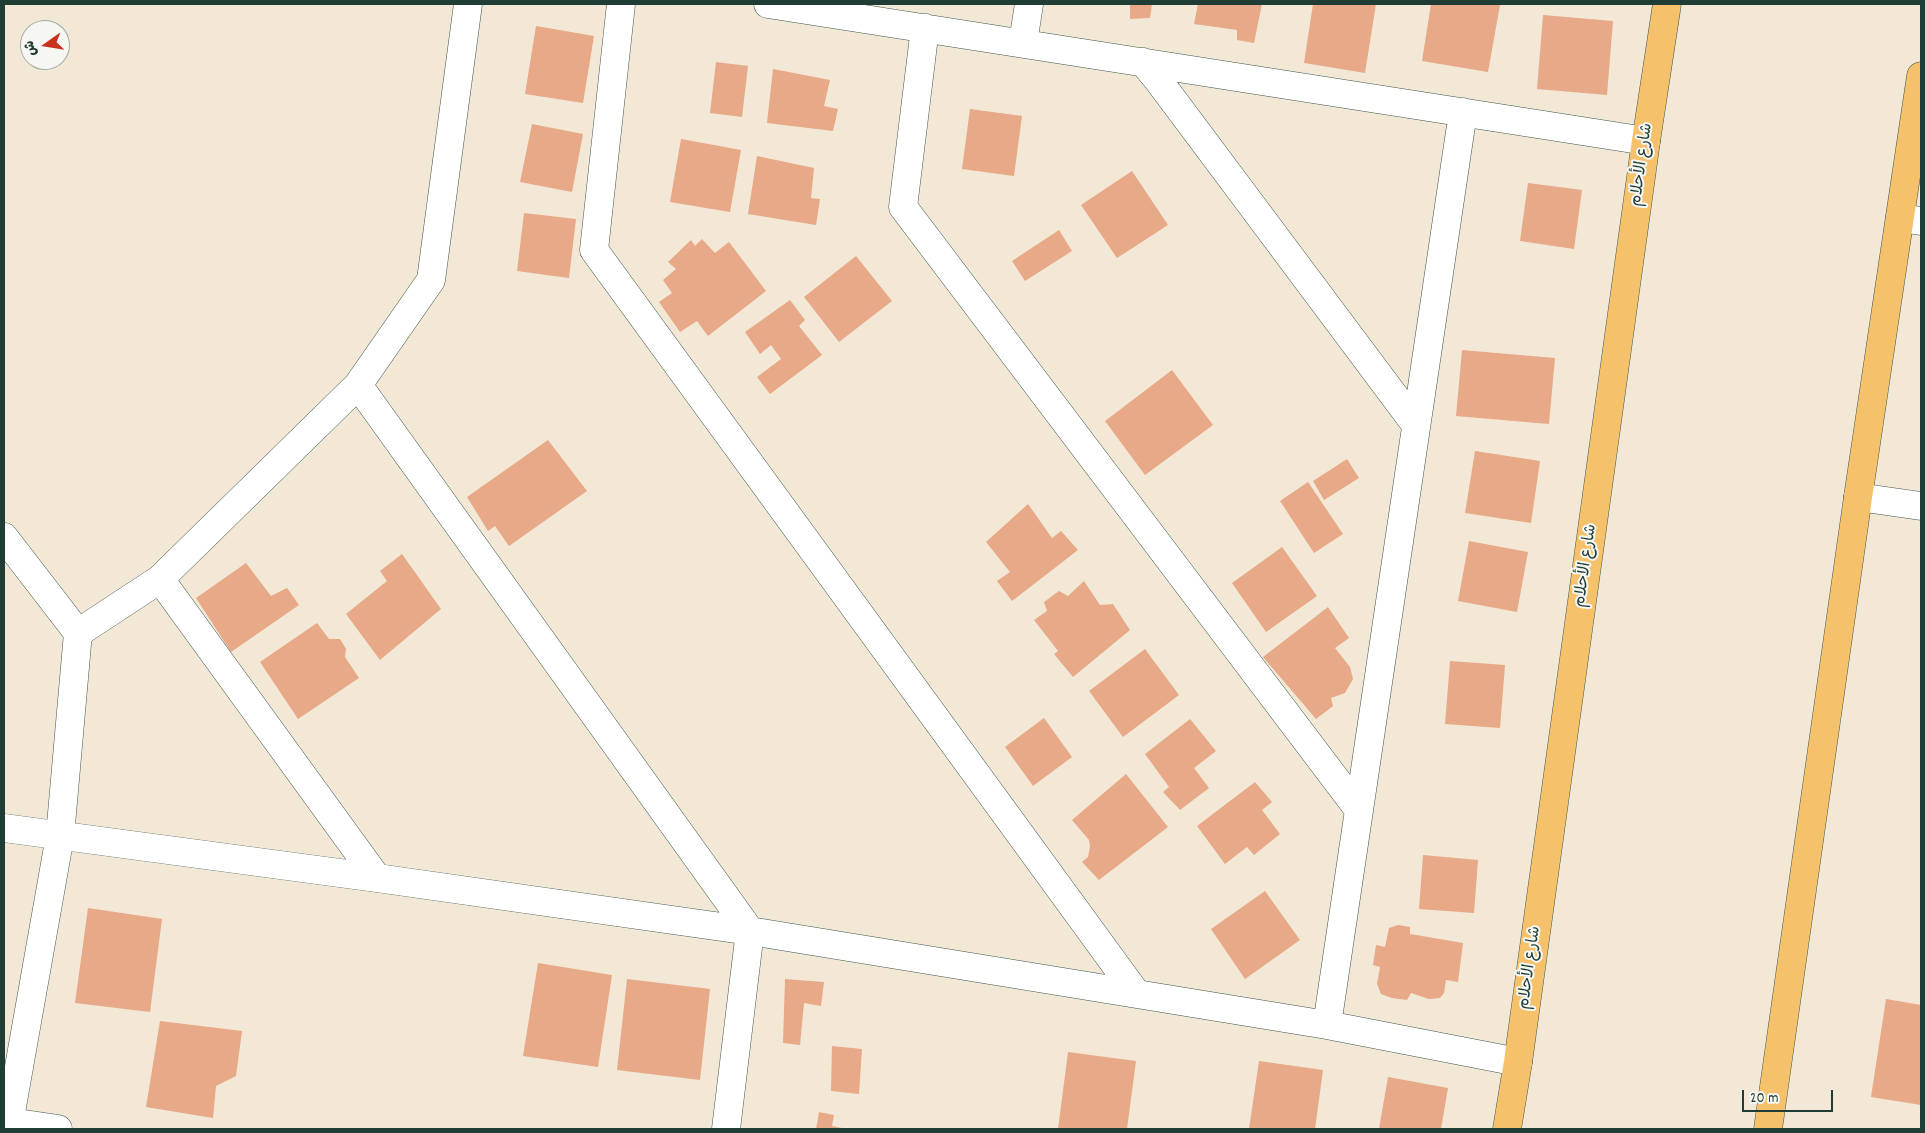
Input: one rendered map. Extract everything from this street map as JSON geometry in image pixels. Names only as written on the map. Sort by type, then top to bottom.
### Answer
[{"type":"main road","name":"شارع الأحلام","points":[[1507,1129],[1518,1062],[1646,141],[1667,4]]},
{"type":"main road","points":[[1768,1129],[1858,497],[1911,220],[1921,76]]},
{"type":"street","points":[[78,633],[160,579],[358,385],[432,280],[468,4]]},
{"type":"street","points":[[621,4],[594,250],[1136,993]]},
{"type":"street","points":[[768,4],[1646,141]]},
{"type":"street","points":[[1023,43],[1029,4]]},
{"type":"street","points":[[926,28],[903,207],[1359,810]]},
{"type":"street","points":[[1144,62],[1416,425]]},
{"type":"street","points":[[1327,1025],[1463,112]]},
{"type":"street","points":[[358,385],[750,932],[726,1129]]},
{"type":"street","points":[[1858,497],[1921,506]]},
{"type":"street","points":[[4,537],[78,633],[60,836],[7,1124],[58,1129]]},
{"type":"street","points":[[160,579],[377,878]]},
{"type":"street","points":[[4,828],[377,878],[750,932],[1327,1025],[1518,1062]]},
{"type":"building","points":[[1130,4],[1152,4],[1150,18],[1130,19]]},
{"type":"building","points":[[1198,4],[1262,4],[1254,43],[1237,40],[1237,30],[1194,24]]},
{"type":"building","points":[[1313,4],[1376,4],[1365,73],[1304,63]]},
{"type":"building","points":[[1431,4],[1500,5],[1488,72],[1422,61]]},
{"type":"building","points":[[1543,15],[1613,21],[1607,95],[1537,89]]},
{"type":"building","points":[[536,26],[594,36],[583,103],[525,94]]},
{"type":"building","points":[[716,62],[748,66],[742,117],[710,113]]},
{"type":"building","points":[[773,69],[830,80],[824,106],[838,109],[833,131],[767,123]]},
{"type":"building","points":[[970,109],[1022,116],[1014,176],[962,169]]},
{"type":"building","points":[[532,124],[583,134],[572,192],[520,182]]},
{"type":"building","points":[[681,139],[741,150],[730,212],[670,202]]},
{"type":"building","points":[[757,156],[814,168],[811,198],[820,199],[816,225],[748,214]]},
{"type":"building","points":[[1132,171],[1168,225],[1117,258],[1081,205]]},
{"type":"building","points":[[1528,183],[1582,190],[1574,249],[1520,241]]},
{"type":"building","points":[[524,213],[576,219],[569,278],[517,271]]},
{"type":"building","points":[[1059,230],[1072,251],[1025,281],[1012,261]]},
{"type":"building","points":[[702,239],[715,253],[729,242],[766,291],[708,336],[697,321],[680,332],[659,302],[672,293],[663,280],[676,269],[668,262],[691,240],[695,246]]},
{"type":"building","points":[[856,256],[892,301],[839,342],[804,297]]},
{"type":"building","points":[[790,300],[805,320],[799,326],[822,355],[770,394],[757,377],[781,359],[771,345],[760,354],[745,332]]},
{"type":"building","points":[[1462,350],[1555,358],[1549,424],[1456,416]]},
{"type":"building","points":[[1172,370],[1213,425],[1145,475],[1105,421]]},
{"type":"building","points":[[548,440],[587,491],[509,546],[495,526],[488,531],[467,497]]},
{"type":"building","points":[[1475,451],[1540,461],[1531,523],[1465,513]]},
{"type":"building","points":[[1347,459],[1359,478],[1324,500],[1313,481]]},
{"type":"building","points":[[1308,482],[1343,534],[1314,553],[1280,501]]},
{"type":"building","points":[[1028,504],[1052,538],[1061,531],[1078,550],[1012,601],[997,581],[1010,572],[986,542]]},
{"type":"building","points":[[1469,541],[1528,552],[1517,612],[1458,601]]},
{"type":"building","points":[[1282,547],[1317,596],[1266,632],[1232,583]]},
{"type":"building","points":[[402,554],[441,609],[380,660],[346,614],[387,581],[380,571]]},
{"type":"building","points":[[246,563],[271,596],[287,588],[299,605],[231,652],[196,598]]},
{"type":"building","points":[[1084,581],[1100,605],[1113,604],[1130,630],[1073,677],[1054,654],[1058,651],[1034,620],[1047,611],[1044,602],[1059,591],[1068,596]]},
{"type":"building","points":[[1328,607],[1349,638],[1335,648],[1350,667],[1353,679],[1345,693],[1331,698],[1333,706],[1316,719],[1263,657]]},
{"type":"building","points":[[317,623],[329,639],[340,639],[346,649],[345,657],[359,678],[298,719],[260,662]]},
{"type":"building","points":[[1145,649],[1179,695],[1123,737],[1089,691]]},
{"type":"building","points":[[1450,661],[1505,665],[1500,728],[1445,724]]},
{"type":"building","points":[[1044,718],[1072,757],[1033,786],[1005,747]]},
{"type":"building","points":[[1190,719],[1216,751],[1194,768],[1209,788],[1180,810],[1163,792],[1169,787],[1145,754]]},
{"type":"building","points":[[1126,774],[1168,827],[1099,880],[1082,862],[1088,857],[1089,840],[1072,820]]},
{"type":"building","points":[[1255,782],[1272,802],[1262,810],[1280,834],[1254,855],[1247,847],[1225,864],[1197,826]]},
{"type":"building","points":[[1423,855],[1478,860],[1474,913],[1419,909]]},
{"type":"building","points":[[1265,891],[1300,940],[1245,979],[1211,929]]},
{"type":"building","points":[[88,908],[162,919],[150,1012],[75,1003]]},
{"type":"building","points":[[1398,925],[1410,927],[1410,934],[1463,943],[1458,982],[1446,980],[1444,993],[1440,998],[1429,999],[1411,993],[1407,1000],[1381,994],[1377,984],[1380,967],[1373,965],[1376,945],[1385,947],[1389,928]]},
{"type":"building","points":[[538,963],[612,975],[598,1067],[523,1056]]},
{"type":"building","points":[[627,979],[710,989],[700,1080],[617,1070]]},
{"type":"building","points":[[785,979],[824,982],[821,1006],[804,1003],[800,1045],[783,1043]]},
{"type":"building","points":[[1886,999],[1921,1005],[1921,1105],[1871,1097]]},
{"type":"building","points":[[160,1021],[242,1031],[236,1076],[216,1086],[213,1118],[146,1107]]},
{"type":"building","points":[[832,1046],[862,1049],[859,1094],[831,1091]]},
{"type":"building","points":[[1068,1052],[1136,1061],[1127,1129],[1058,1129]]},
{"type":"building","points":[[1259,1061],[1323,1070],[1315,1129],[1249,1129]]},
{"type":"building","points":[[1388,1077],[1448,1088],[1441,1129],[1379,1129]]},
{"type":"building","points":[[819,1112],[834,1115],[832,1126],[847,1129],[816,1129]]}]
